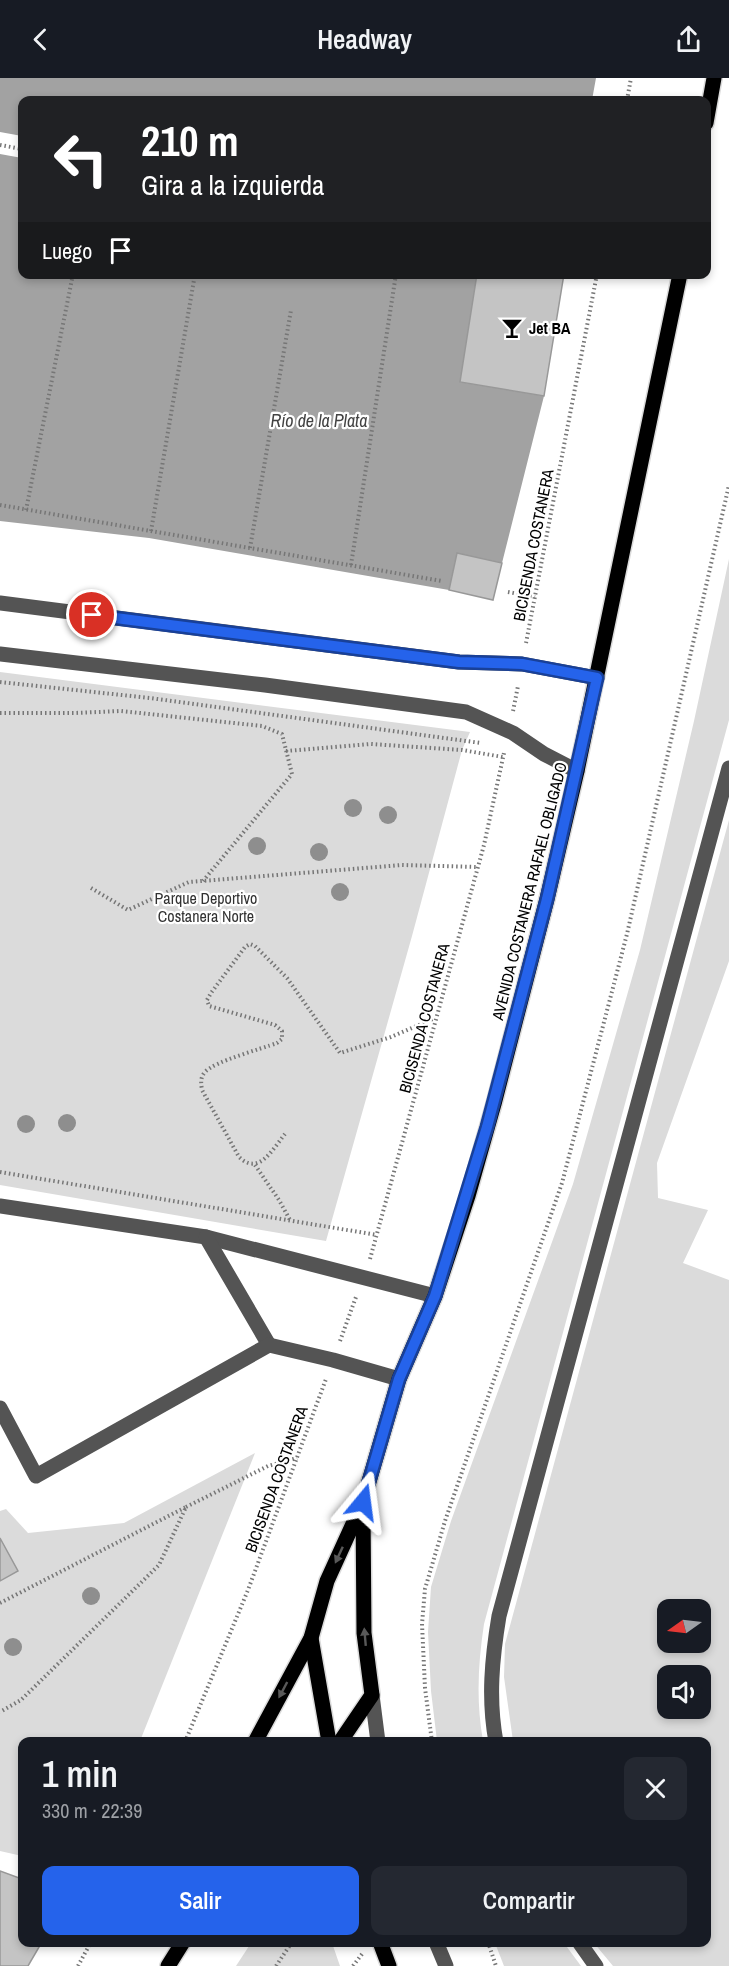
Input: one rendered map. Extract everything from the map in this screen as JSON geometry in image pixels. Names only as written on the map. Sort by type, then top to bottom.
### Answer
[{"type":"main road","points":[[711,96],[714,78]]},
{"type":"main road","name":"AVENIDA COSTANERA RAFAEL OBLIGADO","points":[[258,1737],[311,1638],[327,1581],[363,1502],[399,1379],[435,1296],[468,1196],[547,899],[577,771],[679,279]]},
{"type":"main road","name":"AVENIDA COSTANERA RAFAEL OBLIGADO","points":[[363,1502],[364,1633],[372,1695]]},
{"type":"main road","points":[[311,1638],[328,1737]]},
{"type":"main road","points":[[343,1737],[372,1695]]},
{"type":"main road","points":[[168,1966],[178,1947]]},
{"type":"main road","points":[[382,1947],[389,1966]]},
{"type":"street","points":[[0,603],[459,662],[522,664],[597,678]]},
{"type":"street","points":[[0,654],[276,686],[466,712],[509,731],[544,754],[577,771]]},
{"type":"street","points":[[495,1737],[491,1695],[494,1651],[500,1616],[729,768]]},
{"type":"street","points":[[0,1206],[206,1237],[435,1296]]},
{"type":"street","points":[[206,1237],[269,1345]]},
{"type":"street","points":[[0,1408],[36,1476],[269,1345],[399,1379]]},
{"type":"street","points":[[372,1695],[377,1737]]},
{"type":"street","points":[[438,1947],[446,1966]]},
{"type":"street","points":[[583,1947],[596,1966]]},
{"type":"path","points":[[628,96],[631,78]]},
{"type":"path","points":[[0,146],[18,148]]},
{"type":"path","points":[[26,510],[72,279]]},
{"type":"path","points":[[151,531],[194,279]]},
{"type":"path","points":[[351,565],[395,279]]},
{"type":"path","name":"BICISENDA COSTANERA","points":[[187,1737],[248,1590],[377,1235],[478,867],[509,731],[596,279]]},
{"type":"path","points":[[250,548],[291,310]]},
{"type":"path","points":[[431,1737],[425,1688],[423,1635],[425,1589],[445,1521],[562,1183],[627,934],[729,484]]},
{"type":"path","points":[[0,505],[442,581]]},
{"type":"path","points":[[508,592],[535,597]]},
{"type":"path","points":[[0,682],[150,698],[482,744]]},
{"type":"path","points":[[0,713],[75,714],[121,711],[262,726],[282,734],[292,774],[203,881]]},
{"type":"path","points":[[286,751],[371,744],[462,750],[503,757]]},
{"type":"path","points":[[91,888],[128,910],[189,882],[402,865],[478,867]]},
{"type":"path","points":[[285,1134],[262,1161],[255,1165],[247,1164],[239,1157],[202,1090],[201,1080],[206,1072],[215,1065],[277,1043],[282,1039],[282,1031],[275,1025],[209,1006],[207,1000],[211,993],[245,947],[250,944],[255,946],[287,978],[340,1053],[391,1037],[436,1017]]},
{"type":"path","points":[[255,1165],[291,1221]]},
{"type":"path","points":[[0,1172],[377,1235]]},
{"type":"path","points":[[0,1603],[268,1466],[297,1458]]},
{"type":"path","points":[[0,1712],[21,1700],[159,1565],[186,1507]]},
{"type":"path","points":[[78,1966],[88,1947]]},
{"type":"path","points":[[276,1966],[288,1947]]},
{"type":"path","points":[[490,1947],[496,1966]]},
{"type":"green space","points":[[729,559],[729,720],[484,1624],[479,1682],[479,1711],[482,1737],[437,1737],[428,1632],[431,1587],[451,1521],[573,1184],[640,950],[694,721]]},
{"type":"green space","name":"Parque Deportivo Costanera Norte","points":[[0,672],[470,732],[462,750],[326,1241],[0,1185]]},
{"type":"green space","points":[[729,820],[729,961],[657,1163],[658,1198],[708,1210],[683,1263],[729,1280],[729,1966],[613,1966],[597,1947],[711,1947],[711,1737],[512,1737],[504,1677],[505,1644]]},
{"type":"green space","points":[[255,1453],[142,1737],[18,1737],[18,1855],[0,1851],[0,1511],[6,1509],[28,1533],[124,1523]]},
{"type":"green space","points":[[248,1947],[333,1947],[340,1966],[236,1966]]},
{"type":"green space","points":[[497,1947],[567,1947],[581,1966],[504,1966]]},
{"type":"water","name":"Río de la Plata","points":[[0,78],[596,78],[593,96],[18,96],[18,279],[476,279],[460,382],[544,396],[502,563],[457,553],[449,590],[149,538],[0,521]]},
{"type":"pier","points":[[0,132],[18,135],[18,157],[0,154]]},
{"type":"building","name":"Jet BA","points":[[476,279],[563,279],[544,396],[460,382]]},
{"type":"building","points":[[457,553],[502,563],[493,600],[449,590]]},
{"type":"building","points":[[0,1538],[18,1571],[0,1581]]},
{"type":"building","points":[[0,1871],[18,1878],[18,1947],[39,1947],[28,1966],[0,1966]]},
{"type":"place","name":"Jet BA","points":[[512,328]]},
{"type":"route","points":[[92,615],[459,662],[522,664],[597,678],[547,899],[468,1196],[435,1296],[399,1379],[363,1502]]}]
